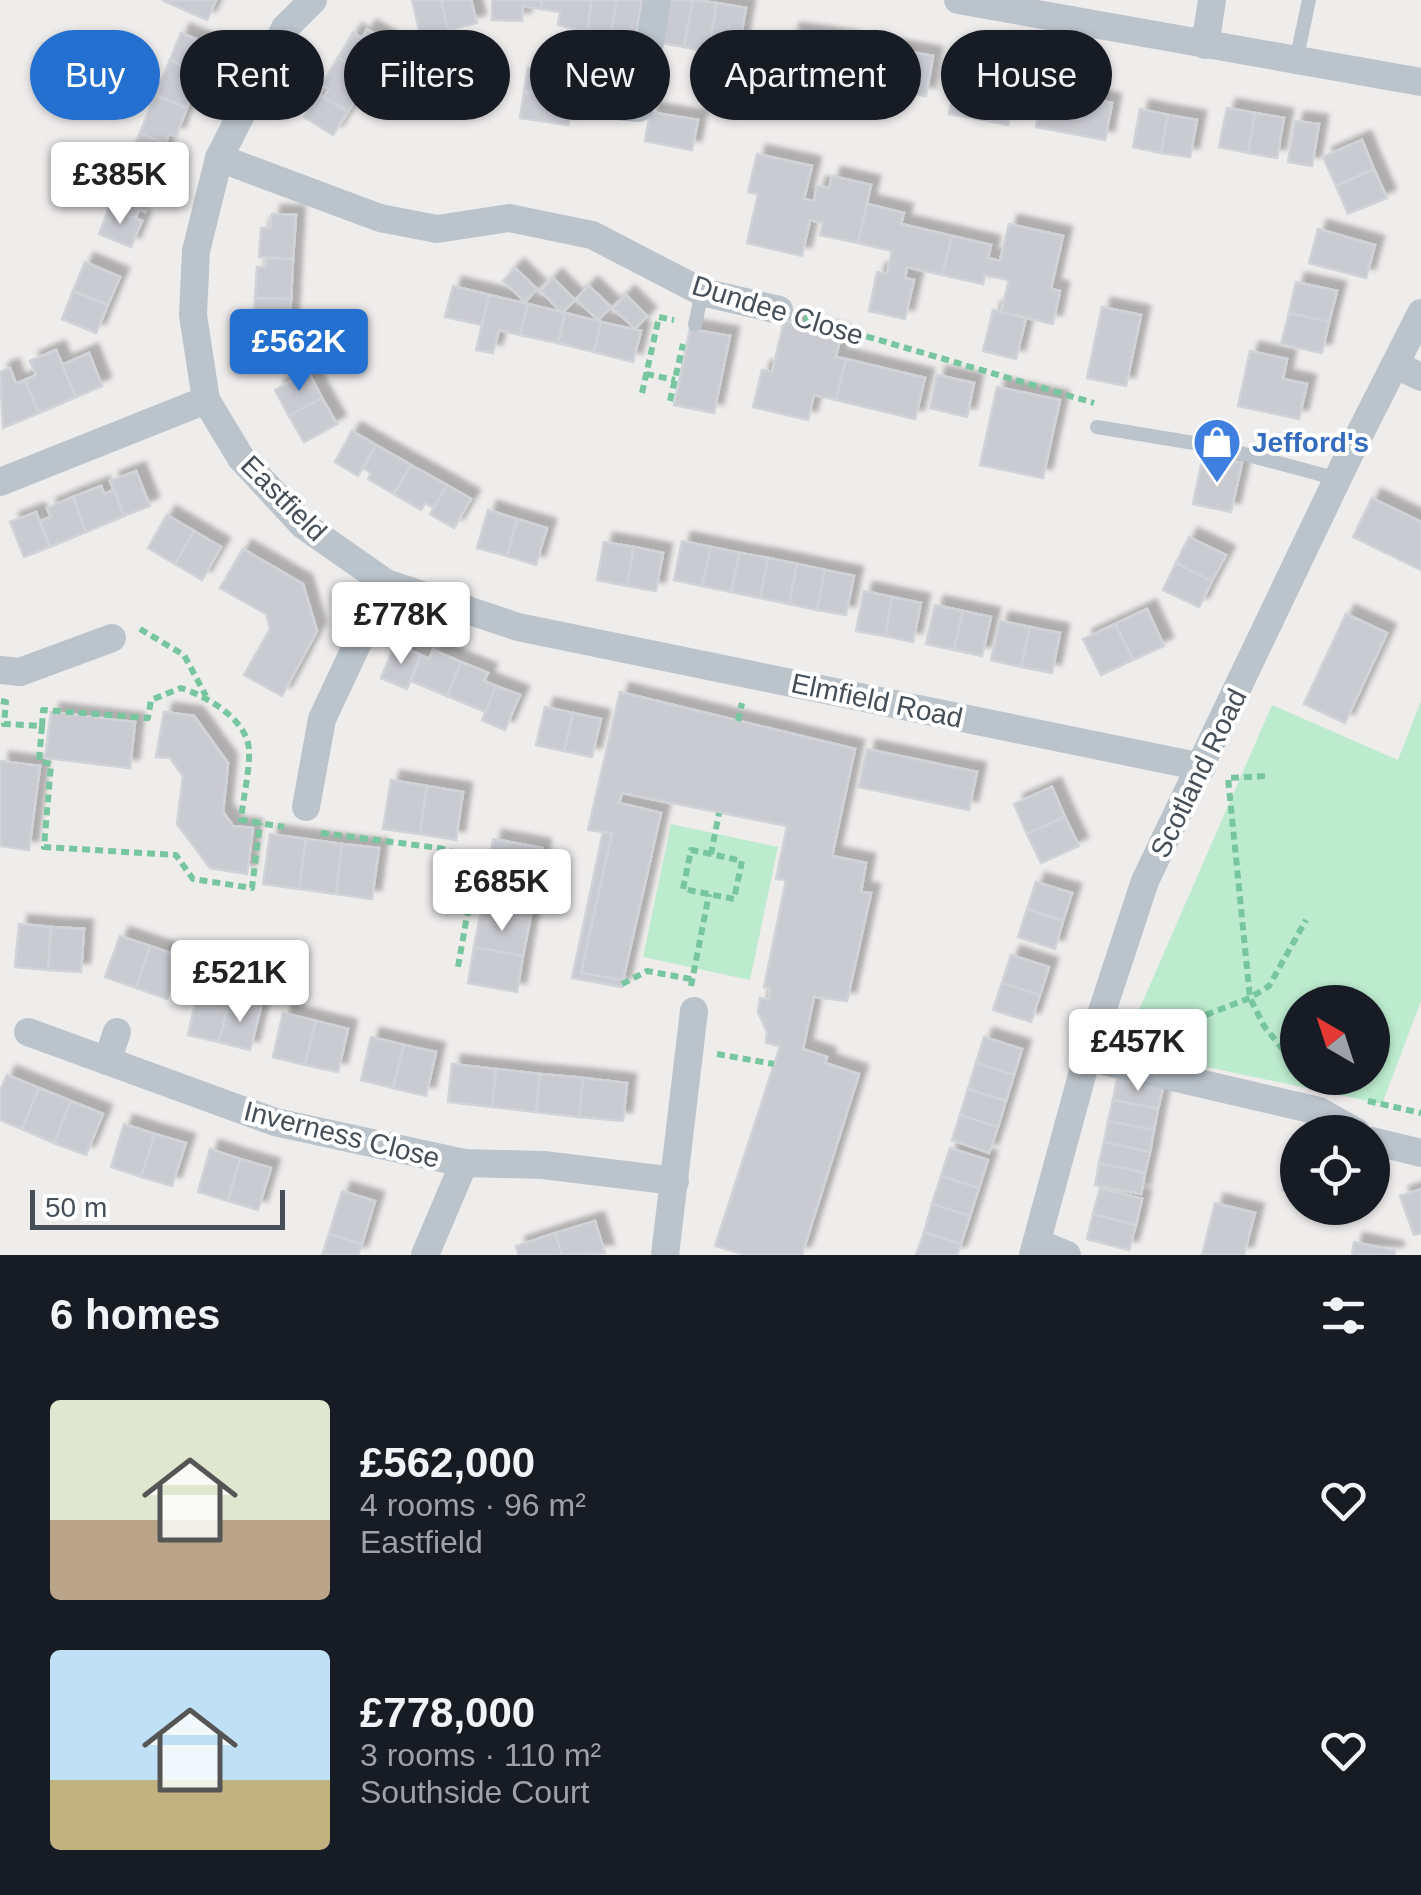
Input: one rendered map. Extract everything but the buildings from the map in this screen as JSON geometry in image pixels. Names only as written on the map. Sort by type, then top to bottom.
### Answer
[{"type":"street","name":"Eastfield","points":[[313,0],[285,28],[219,158],[196,251],[193,315],[206,400],[241,458],[303,525],[386,583],[518,628],[551,634]]},
{"type":"street","points":[[652,30],[657,0]]},
{"type":"street","points":[[958,0],[1421,82]]},
{"type":"street","points":[[1205,45],[1212,0]]},
{"type":"street","name":"Dundee Close","points":[[219,158],[380,218],[437,229],[509,218],[592,234],[702,292],[779,310]]},
{"type":"street","name":"Scotland Road","points":[[1036,1249],[1087,1057],[1146,881],[1338,479],[1408,371],[1421,313]]},
{"type":"street","points":[[0,482],[206,400]]},
{"type":"street","points":[[297,818],[322,719],[386,583]]},
{"type":"street","name":"Elmfield Road","points":[[551,634],[1202,767]]},
{"type":"street","points":[[0,670],[20,672],[112,638]]},
{"type":"street","points":[[665,1255],[694,1011]]},
{"type":"street","name":"Inverness Close","points":[[28,1032],[275,1122],[464,1163],[542,1164],[675,1181]]},
{"type":"street","points":[[107,1062],[117,1032]]},
{"type":"street","points":[[1087,1057],[1326,1115]]},
{"type":"street","points":[[1390,1145],[1421,1153]]},
{"type":"street","name":"Inverness Close","points":[[425,1255],[464,1163]]},
{"type":"street","points":[[1036,1249],[1067,1255]]},
{"type":"lane","points":[[1296,61],[1309,0]]},
{"type":"lane","points":[[691,324],[702,292]]},
{"type":"lane","points":[[1097,428],[1218,447],[1338,479]]},
{"type":"path","name":"Dundee Close","points":[[779,310],[1096,404]]},
{"type":"path","points":[[642,393],[658,317],[691,324]]},
{"type":"path","points":[[670,401],[684,342]]},
{"type":"path","points":[[646,374],[676,380]]},
{"type":"path","points":[[112,638],[136,627],[184,655],[206,696],[239,726],[249,746],[241,820],[260,824],[297,818]]},
{"type":"path","points":[[206,696],[181,688],[151,700],[148,718],[44,710],[39,762],[51,764],[44,847],[176,856],[193,879],[252,888],[260,824]]},
{"type":"path","points":[[0,701],[6,702],[4,724],[42,726]]},
{"type":"path","points":[[1265,776],[1228,778],[1250,998],[1264,1026],[1280,1046]]},
{"type":"path","points":[[711,854],[719,813]]},
{"type":"path","points":[[319,832],[439,848],[477,859],[458,967]]},
{"type":"path","points":[[691,850],[711,854],[742,861],[734,899],[683,889],[691,850]]},
{"type":"path","points":[[694,1011],[690,979],[709,894]]},
{"type":"path","points":[[1143,1038],[1250,998],[1269,986],[1306,920]]},
{"type":"path","points":[[622,984],[646,971],[690,979]]},
{"type":"path","points":[[690,1049],[774,1064]]},
{"type":"green space","points":[[1421,701],[1421,1001],[1390,1083],[1390,985],[1280,985],[1280,1082],[1122,1049],[1272,705],[1398,760]]},
{"type":"green space","points":[[671,824],[778,847],[750,980],[643,957]]},
{"type":"green space","points":[[1339,1095],[1385,1095],[1382,1104]]},
{"type":"place","name":"Jefford's","points":[[1217,484]]}]
